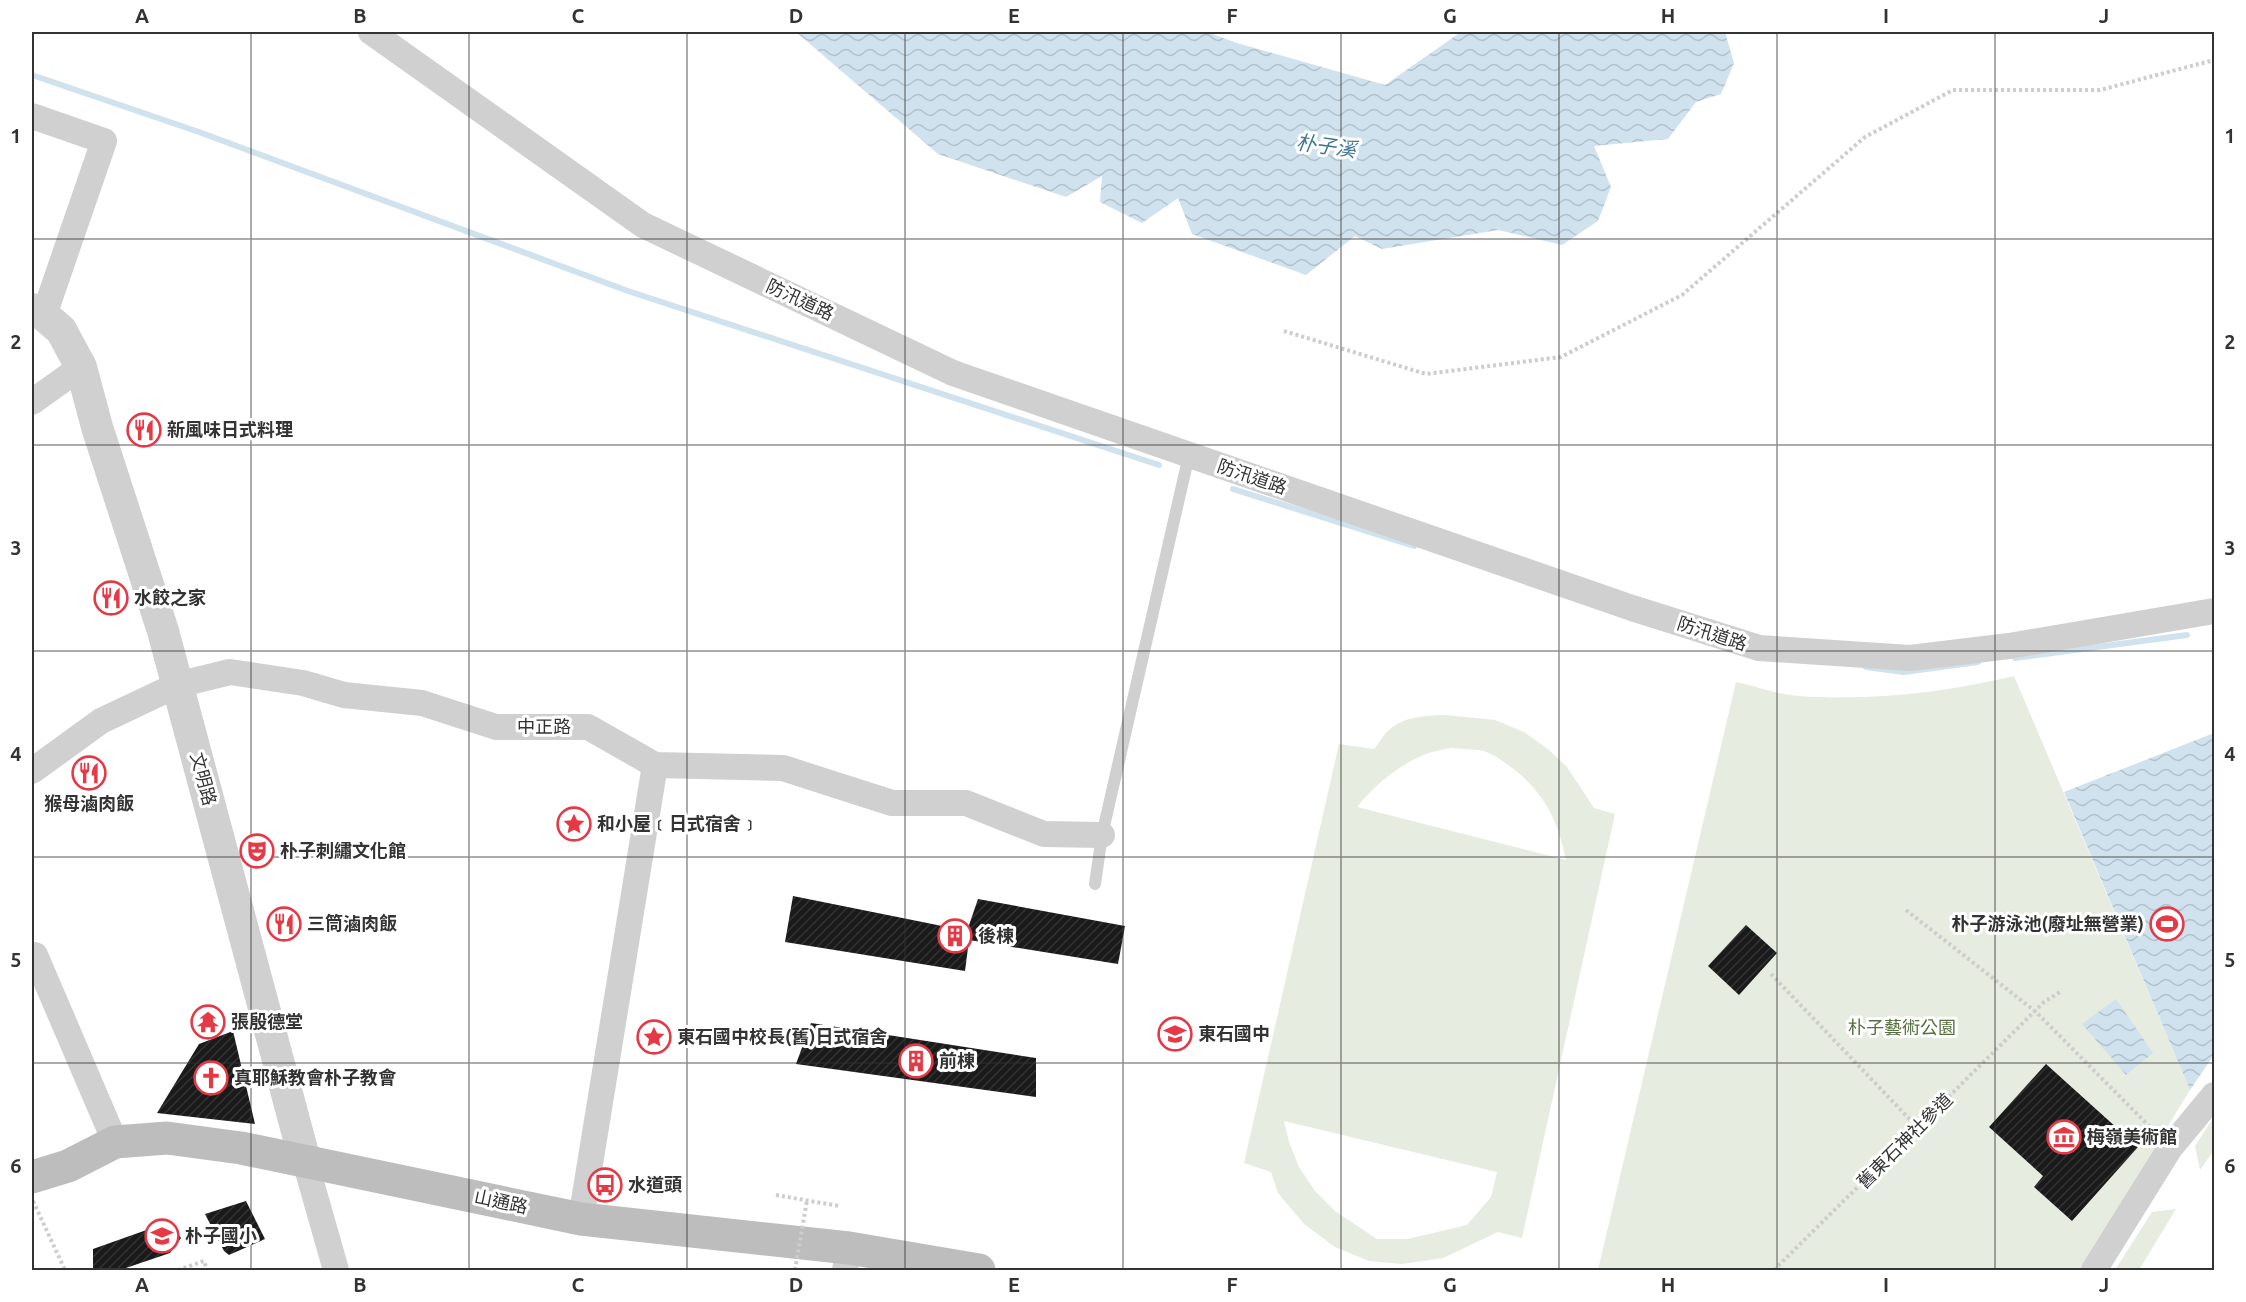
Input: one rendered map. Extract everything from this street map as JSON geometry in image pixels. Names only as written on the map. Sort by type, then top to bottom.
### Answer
[{"type":"main road","name":"山通路","points":[[32,1178],[68,1166],[115,1142],[167,1138],[241,1148],[582,1219],[847,1259],[979,1270]]},
{"type":"street","name":"防汛道路","points":[[370,32],[643,225],[953,372],[1621,604],[1759,648],[1910,658],[2009,646],[2213,614]]},
{"type":"street","points":[[32,116],[104,141],[38,312]]},
{"type":"street","name":"文明路","points":[[38,312],[61,330],[81,367],[97,427],[163,632],[336,1270]]},
{"type":"street","points":[[32,402],[81,367]]},
{"type":"street","name":"中正路","points":[[32,771],[101,721],[177,686],[230,672],[303,683],[344,695],[422,703],[496,727],[588,727],[655,765],[783,768],[892,803],[966,803],[1044,834],[1102,835]]},
{"type":"street","points":[[582,1219],[655,765]]},
{"type":"street","points":[[35,955],[115,1142]]},
{"type":"street","points":[[2094,1270],[2170,1148],[2214,1095]]},
{"type":"lane","points":[[1095,884],[1102,835],[1189,455]]},
{"type":"path","points":[[1284,331],[1426,374],[1561,357],[1682,295],[1865,137],[1953,90],[2100,90],[2214,60]]},
{"type":"path","points":[[1906,910],[2036,1012],[2170,1148]]},
{"type":"path","points":[[1771,974],[1918,1128]]},
{"type":"path","name":"舊東石神社參道","points":[[1774,1270],[2044,1002],[2060,992]]},
{"type":"path","points":[[776,1195],[839,1206]]},
{"type":"path","points":[[32,1198],[65,1270]]},
{"type":"path","points":[[795,1270],[807,1200]]},
{"type":"path","points":[[178,1270],[204,1261],[207,1270]]},
{"type":"green space","name":"朴子藝術公園","points":[[2014,676],[2190,1090],[2080,1270],[1598,1270],[1736,682],[1791,695],[1853,697],[1934,691]]},
{"type":"green space","points":[[1445,715],[1495,720],[1524,732],[1549,750],[1567,767],[1594,808],[1615,814],[1522,1238],[1498,1232],[1443,1258],[1402,1264],[1369,1261],[1335,1247],[1304,1224],[1278,1193],[1271,1172],[1244,1163],[1339,744],[1374,749],[1387,732],[1401,722]],"holes":[[[1451,748],[1488,753],[1523,777],[1548,808],[1559,832],[1566,860],[1357,807],[1377,785],[1410,761],[1434,751]],[[1284,1121],[1497,1172],[1491,1197],[1467,1225],[1408,1239],[1377,1239],[1335,1211],[1315,1191],[1299,1167]]]},
{"type":"green space","points":[[2214,1117],[2214,1150],[2200,1170],[2195,1146]]},
{"type":"green space","points":[[2176,1209],[2139,1270],[2115,1270],[2152,1212]]},
{"type":"water","name":"朴子溪","points":[[796,32],[1207,32],[1237,43],[1385,85],[1461,32],[1725,32],[1734,63],[1721,94],[1696,102],[1668,139],[1594,146],[1611,187],[1598,221],[1562,245],[1498,230],[1382,249],[1355,236],[1306,275],[1192,234],[1178,198],[1142,223],[1100,202],[1102,176],[1066,197],[938,154]]},
{"type":"water","name":"朴子游泳池(廢址無營業)","points":[[2214,733],[2214,1055],[2190,1090],[2064,792]]},
{"type":"water","points":[[2116,999],[2153,1053],[2126,1075],[2082,1024]]},
{"type":"building","name":"後棟","points":[[793,896],[967,931],[978,899],[1125,926],[1118,964],[969,940],[965,971],[785,942]]},
{"type":"building","points":[[1746,925],[1777,953],[1739,995],[1708,966]]},
{"type":"building","name":"前棟","points":[[811,1023],[1036,1058],[1036,1097],[796,1064]]},
{"type":"building","name":"真耶穌教會朴子教會","points":[[233,1031],[255,1124],[157,1113],[199,1044]]},
{"type":"building","name":"梅嶺美術館","points":[[2046,1064],[2138,1147],[2072,1221],[2034,1187],[2043,1176],[1989,1127]]},
{"type":"building","points":[[246,1201],[265,1239],[229,1255],[224,1251],[205,1214]]},
{"type":"building","points":[[169,1222],[181,1238],[170,1253],[120,1270],[93,1270],[93,1249]]},
{"type":"waterway","points":[[32,75],[199,132],[628,291],[1159,465]]},
{"type":"waterway","points":[[1233,489],[1414,546]]},
{"type":"waterway","points":[[2015,658],[2187,635]]},
{"type":"waterway","points":[[1866,667],[1904,672],[1978,662]]},
{"type":"place","name":"新風味日式料理","points":[[144,430]]},
{"type":"place","name":"水餃之家","points":[[111,598]]},
{"type":"place","name":"猴母滷肉飯","points":[[89,773]]},
{"type":"place","name":"和小屋﹝日式宿舍﹞","points":[[574,824]]},
{"type":"place","name":"朴子刺繡文化館","points":[[257,851]]},
{"type":"place","name":"三筒滷肉飯","points":[[284,924]]},
{"type":"place","name":"朴子游泳池(廢址無營業)","points":[[2167,924]]},
{"type":"place","name":"後棟","points":[[955,936]]},
{"type":"place","name":"張殷德堂","points":[[208,1022]]},
{"type":"place","name":"東石國中","points":[[1175,1034]]},
{"type":"place","name":"東石國中校長(舊)日式宿舍","points":[[654,1037]]},
{"type":"place","name":"前棟","points":[[916,1061]]},
{"type":"place","name":"真耶穌教會朴子教會","points":[[211,1078]]},
{"type":"place","name":"梅嶺美術館","points":[[2064,1137]]},
{"type":"place","name":"水道頭","points":[[605,1185]]},
{"type":"place","name":"朴子國小","points":[[162,1236]]}]
